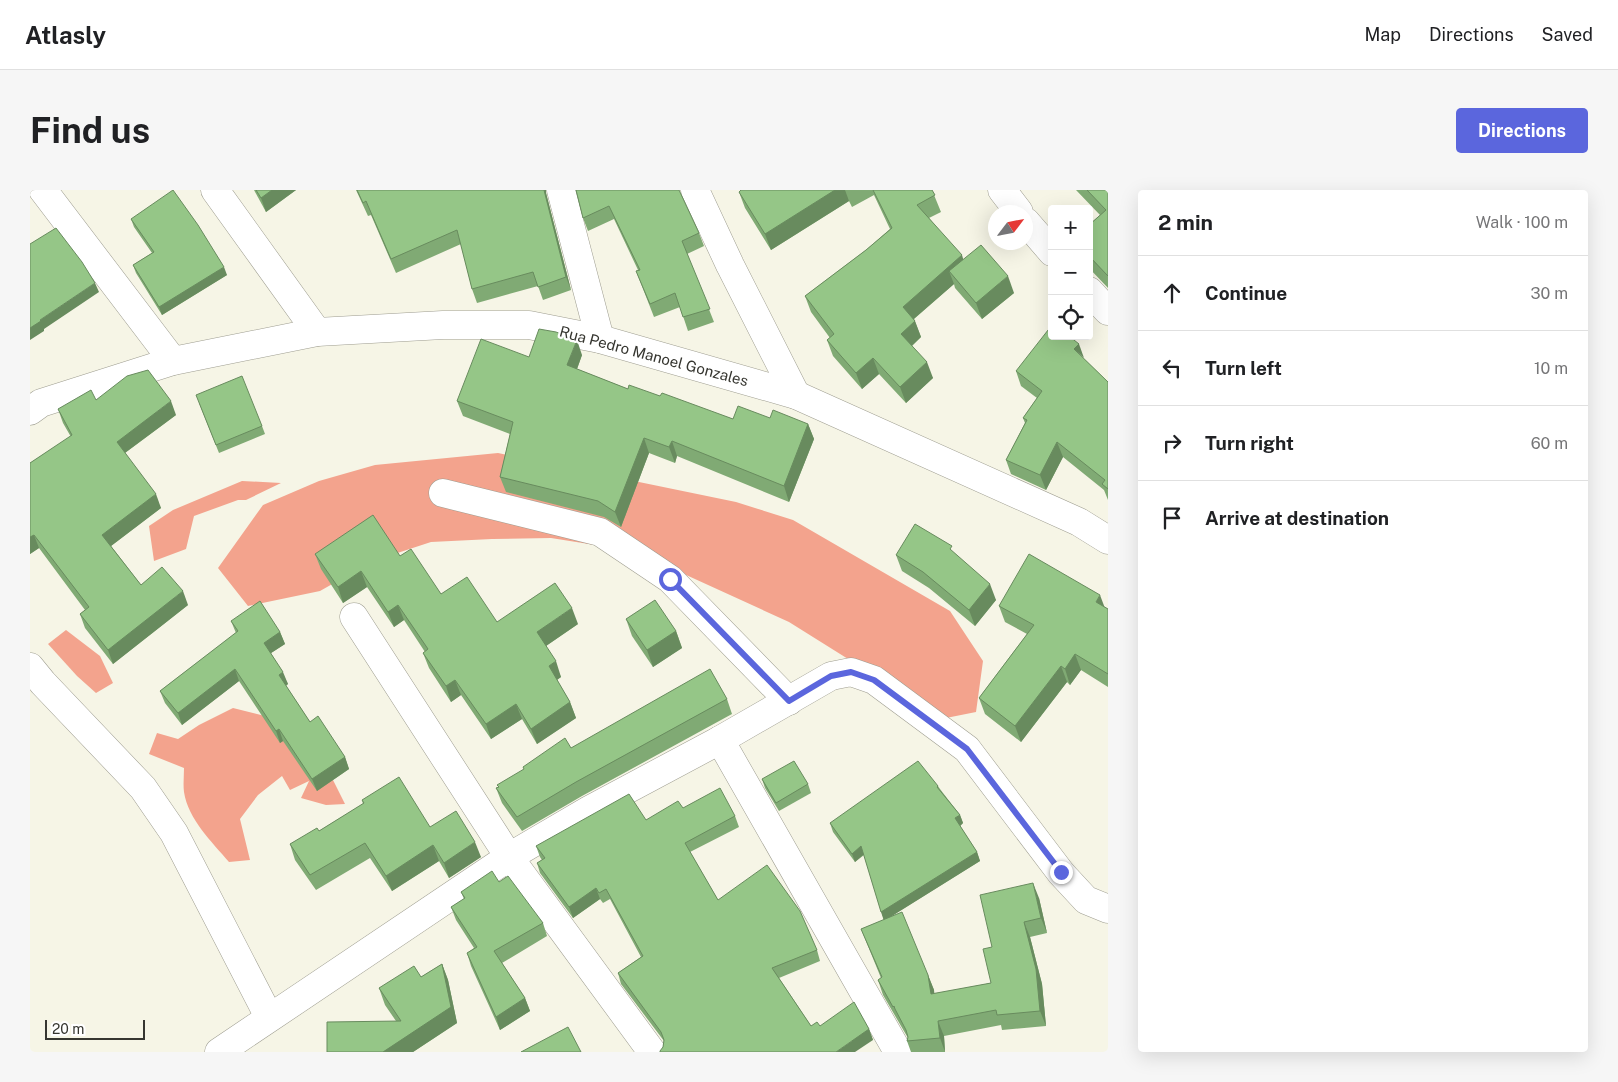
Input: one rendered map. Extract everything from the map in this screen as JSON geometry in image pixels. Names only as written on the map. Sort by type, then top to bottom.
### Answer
[{"type":"street","points":[[42,190],[173,361]]},
{"type":"street","points":[[215,190],[317,332]]},
{"type":"street","points":[[561,190],[600,338]]},
{"type":"street","points":[[696,190],[730,265],[796,395]]},
{"type":"street","points":[[1002,190],[1013,205]]},
{"type":"street","points":[[1033,232],[1050,250]]},
{"type":"street","points":[[1093,295],[1108,311]]},
{"type":"street","name":"Rua Pedro Manoel Gonzales","points":[[30,412],[41,403],[173,361],[317,332],[443,325],[529,325],[600,338],[796,395],[1079,522],[1108,540]]},
{"type":"street","points":[[443,493],[600,532],[670,579],[789,701]]},
{"type":"street","points":[[354,617],[509,857],[652,1052]]},
{"type":"street","points":[[30,666],[42,683],[143,788],[154,803],[174,833],[269,1017]]},
{"type":"street","points":[[219,1052],[509,857],[589,810],[720,740],[831,676],[851,672],[874,680],[967,749],[1061,872],[1086,900],[1108,909]]},
{"type":"street","points":[[720,740],[898,1052]]},
{"type":"shaded area","points":[[498,453],[736,502],[793,520],[950,611],[983,661],[976,712],[946,718],[789,622],[673,569],[614,548],[551,538],[431,542],[373,561],[320,591],[248,606],[218,568],[263,505],[319,481],[375,465]]},
{"type":"shaded area","points":[[242,481],[281,483],[246,500],[238,500],[194,516],[186,549],[154,561],[149,526],[173,510]]},
{"type":"shaded area","points":[[66,630],[100,656],[113,683],[96,693],[77,676],[48,644]]},
{"type":"shaded area","points":[[233,708],[273,718],[324,762],[345,804],[326,805],[301,798],[309,781],[290,790],[282,776],[258,795],[240,819],[250,860],[229,862],[208,838],[190,812],[184,792],[184,768],[149,754],[157,733],[178,739],[199,725]]},
{"type":"building","points":[[173,190],[198,225],[224,267],[159,307],[133,265],[154,252],[131,219]]},
{"type":"building","points":[[256,190],[272,190],[261,198]]},
{"type":"building","points":[[357,190],[544,190],[566,277],[538,287],[533,272],[472,289],[457,230],[391,259],[366,201],[363,203]]},
{"type":"building","points":[[576,190],[679,190],[699,233],[682,241],[710,309],[683,317],[675,293],[650,304],[636,271],[640,270],[609,206],[583,218]]},
{"type":"building","points":[[741,190],[835,190],[765,234],[739,192]]},
{"type":"building","points":[[873,190],[932,190],[935,195],[917,205],[962,255],[903,307],[915,321],[901,334],[927,362],[900,387],[873,358],[856,373],[827,340],[834,334],[805,296],[892,228]]},
{"type":"building","points":[[1087,190],[1108,190],[1108,276],[1093,260],[1093,221],[1106,210]]},
{"type":"building","points":[[56,228],[82,262],[95,283],[30,328],[30,244]]},
{"type":"building","points":[[981,245],[1008,276],[976,303],[949,271]]},
{"type":"building","points":[[539,329],[556,332],[577,340],[567,365],[628,389],[629,385],[660,396],[662,393],[733,419],[738,406],[770,418],[773,410],[808,424],[784,486],[672,441],[669,447],[644,438],[615,512],[598,501],[500,477],[513,422],[457,401],[481,339],[529,357]]},
{"type":"building","points":[[1048,330],[1048,340],[1074,340],[1079,344],[1074,349],[1108,382],[1108,489],[1102,484],[1105,480],[1057,442],[1040,475],[1006,460],[1027,420],[1023,418],[1042,391],[1016,371]]},
{"type":"building","points":[[148,370],[171,401],[117,442],[156,494],[102,535],[141,585],[162,567],[183,591],[108,650],[80,614],[89,607],[34,535],[30,537],[30,463],[72,435],[58,409],[91,390],[96,400],[127,376]]},
{"type":"building","points":[[242,376],[262,426],[216,445],[196,395]]},
{"type":"building","points":[[373,515],[400,556],[411,549],[441,594],[467,577],[497,622],[555,583],[572,608],[537,632],[556,661],[549,666],[570,702],[531,729],[516,704],[486,724],[455,680],[446,686],[423,653],[428,649],[398,605],[388,612],[361,571],[338,587],[315,554]]},
{"type":"building","points":[[915,524],[952,546],[950,549],[990,584],[969,610],[923,572],[896,555]]},
{"type":"building","points":[[1029,554],[1100,595],[1096,602],[1108,609],[1108,674],[1075,654],[1065,669],[1061,666],[1015,726],[979,698],[1034,625],[999,606]]},
{"type":"building","points":[[655,600],[676,631],[647,650],[626,619]]},
{"type":"building","points":[[260,601],[280,632],[264,643],[283,672],[279,675],[310,722],[318,716],[345,757],[312,779],[279,729],[276,731],[235,669],[178,713],[160,691],[238,631],[231,621]]},
{"type":"building","points":[[710,669],[727,699],[576,782],[517,817],[496,788],[499,787],[497,785],[524,769],[523,767],[565,738],[571,748]]},
{"type":"building","points":[[794,761],[808,784],[776,803],[762,779]]},
{"type":"building","points":[[918,761],[960,815],[955,818],[977,852],[881,912],[861,846],[852,854],[830,823]]},
{"type":"building","points":[[399,777],[430,827],[456,811],[475,842],[444,863],[433,845],[386,876],[365,843],[310,875],[290,844],[317,828],[319,831],[364,803],[362,800]]},
{"type":"building","points":[[720,788],[735,816],[685,843],[718,900],[767,865],[800,911],[817,950],[772,968],[811,1026],[817,1022],[820,1026],[854,1002],[869,1029],[836,1052],[660,1052],[664,1040],[661,1032],[618,973],[643,956],[606,889],[599,893],[596,888],[569,907],[537,863],[545,858],[536,846],[629,794],[646,820],[678,801],[683,808]]},
{"type":"building","points":[[492,871],[499,882],[508,876],[543,923],[494,951],[525,998],[496,1017],[467,953],[477,947],[451,907],[465,898],[461,892]]},
{"type":"building","points":[[1033,883],[1041,918],[1024,922],[1036,969],[1040,1011],[997,1015],[996,1010],[938,1021],[940,1038],[907,1041],[906,1030],[878,980],[882,977],[861,929],[902,912],[928,975],[931,994],[991,983],[983,949],[992,947],[980,895]]},
{"type":"building","points":[[442,964],[451,1007],[383,1052],[327,1052],[327,1022],[401,1021],[379,988],[414,966],[421,977]]},
{"type":"building","points":[[568,1027],[581,1052],[521,1052]]},
{"type":"route","points":[[670,579],[789,701],[831,676],[851,672],[874,680],[967,749],[1061,872]]}]
